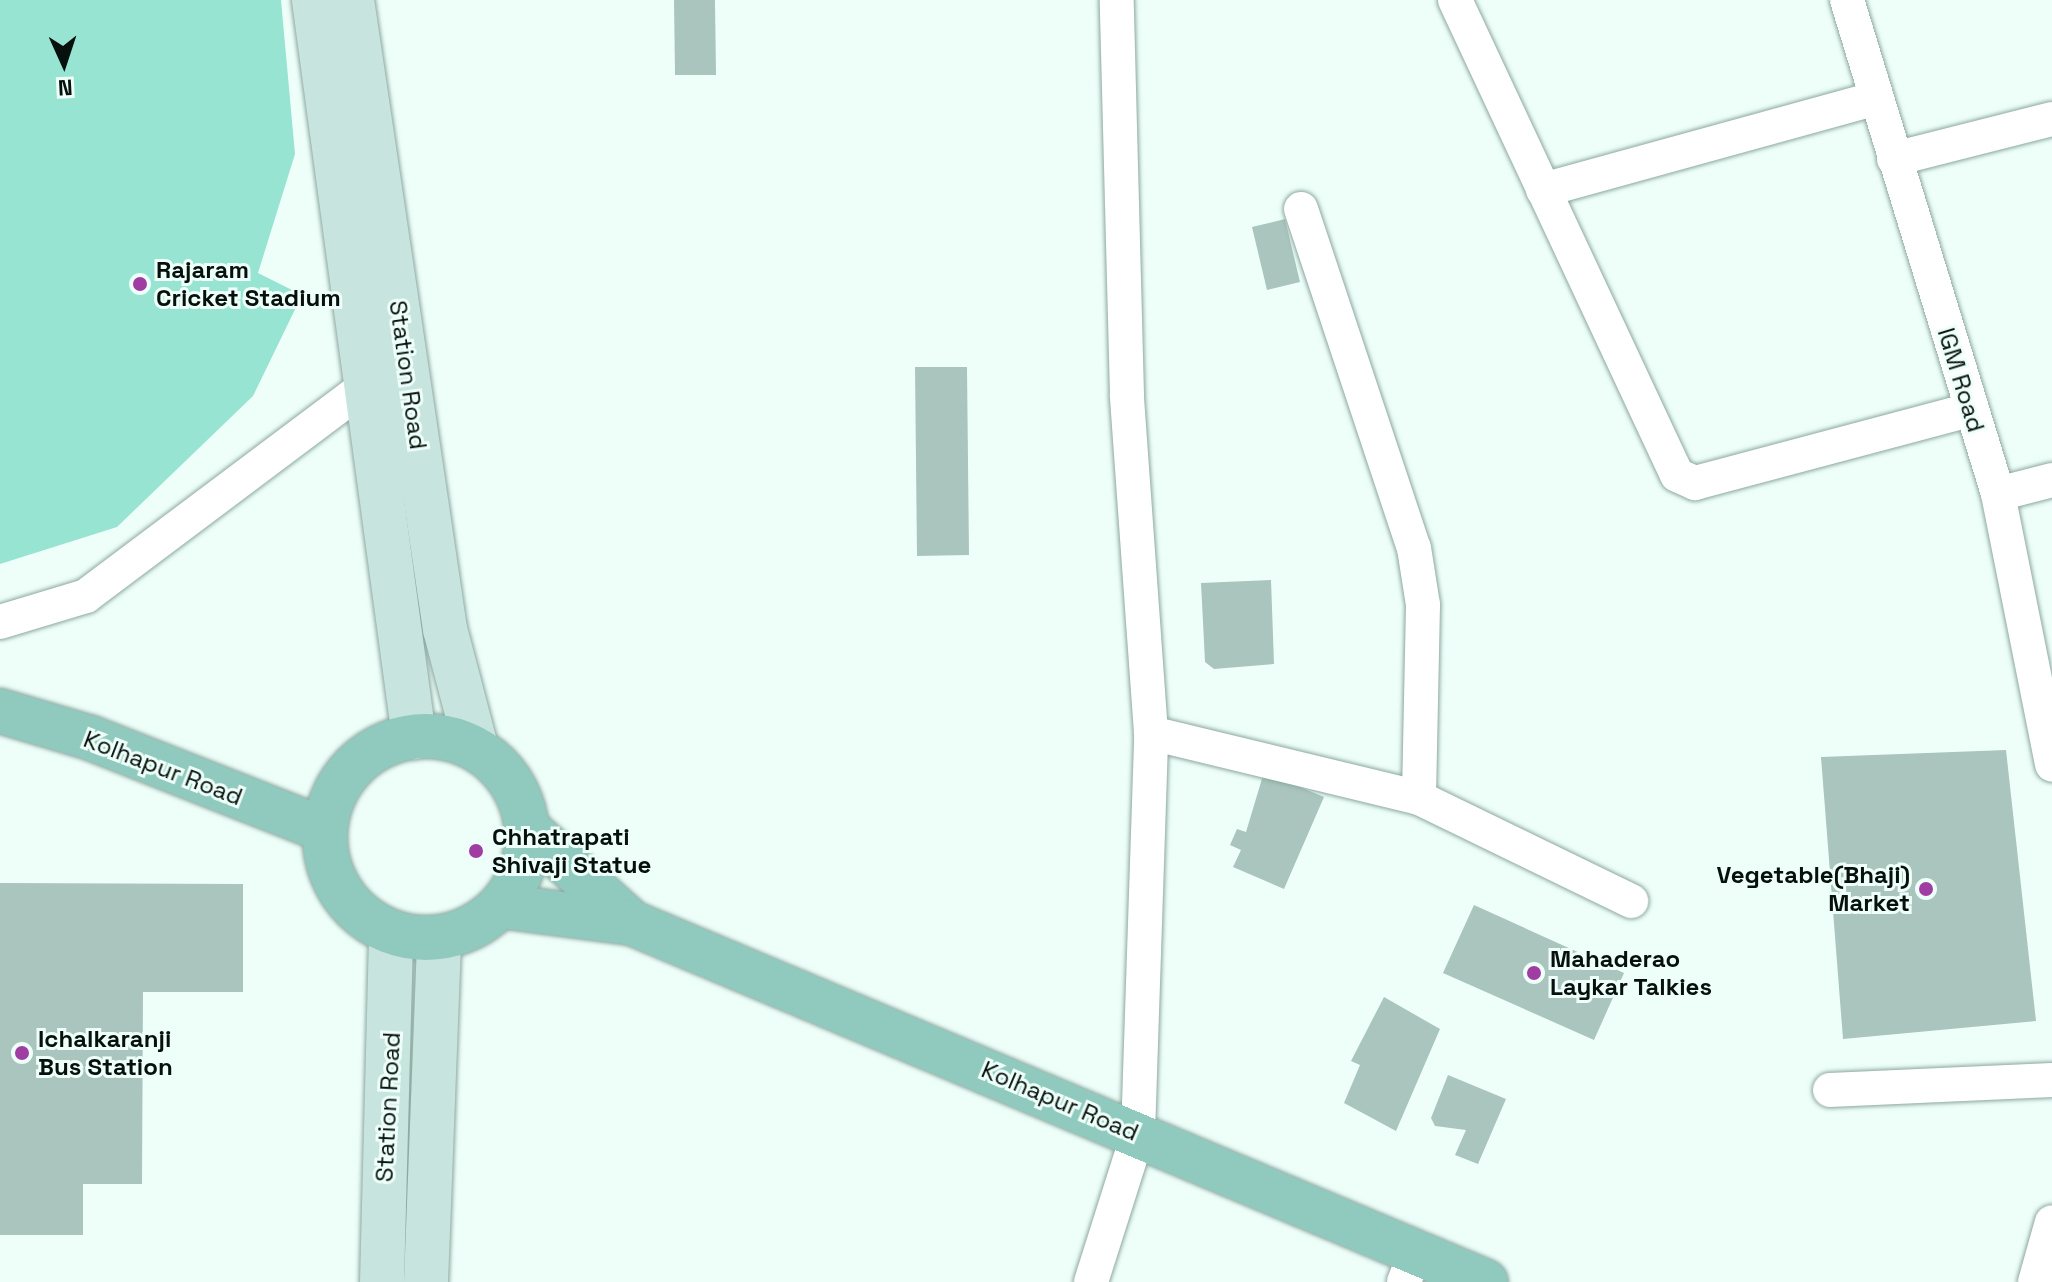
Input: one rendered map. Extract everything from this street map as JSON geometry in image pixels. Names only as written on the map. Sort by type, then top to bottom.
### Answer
[{"type":"main road","name":"Station Road","points":[[314,0],[414,737]]},
{"type":"main road","name":"Station Road","points":[[352,0],[445,629],[476,747]]},
{"type":"main road","name":"Kolhapur Road","points":[[0,711],[91,738],[324,830]]},
{"type":"main road","points":[[444,736],[476,747],[508,778],[527,828],[517,887],[501,906],[439,938],[391,932],[362,915],[339,890],[326,859],[324,830],[333,793],[352,766],[378,746],[414,737],[444,736]]},
{"type":"main road","name":"Kolhapur Road","points":[[527,828],[632,923]]},
{"type":"main road","name":"Kolhapur Road","points":[[501,906],[632,923],[1138,1134],[1410,1268],[1486,1282]]},
{"type":"main road","name":"Station Road","points":[[382,1282],[391,932]]},
{"type":"main road","name":"Station Road","points":[[426,1282],[439,938]]},
{"type":"street","points":[[1091,1282],[1138,1134],[1151,733],[1127,395],[1117,0]]},
{"type":"street","points":[[1455,0],[1677,475],[1695,483],[1970,410]]},
{"type":"street","name":"IGM Road","points":[[1847,0],[1998,494],[2045,682],[2052,765]]},
{"type":"street","points":[[1543,190],[1876,98]]},
{"type":"street","points":[[1894,159],[2052,119]]},
{"type":"street","points":[[1301,209],[1414,548],[1423,605],[1419,798]]},
{"type":"street","points":[[0,622],[86,596],[368,384]]},
{"type":"street","points":[[1998,494],[2052,480]]},
{"type":"street","points":[[1151,733],[1419,798],[1631,901]]},
{"type":"street","points":[[1830,1090],[2052,1080]]},
{"type":"street","points":[[2035,1282],[2052,1222]]},
{"type":"green space","name":"Rajaram Cricket Stadium","points":[[0,0],[281,0],[295,154],[258,273],[302,295],[253,396],[117,527],[0,564]]},
{"type":"building","points":[[674,0],[715,0],[716,75],[675,75]]},
{"type":"building","points":[[1285,219],[1300,282],[1267,290],[1252,227]]},
{"type":"building","points":[[915,367],[967,367],[969,555],[917,556]]},
{"type":"building","points":[[1271,580],[1274,664],[1214,669],[1205,662],[1201,583]]},
{"type":"building","name":"Vegetable(Bhaji) Market","points":[[2006,750],[2036,1021],[1843,1039],[1821,757]]},
{"type":"building","points":[[1264,772],[1324,797],[1284,889],[1233,867],[1241,850],[1230,845],[1237,829],[1246,832]]},
{"type":"building","points":[[0,883],[243,884],[243,992],[143,992],[142,1184],[83,1184],[83,1235],[0,1235]]},
{"type":"building","name":"Mahaderao Laykar Talkies","points":[[1474,905],[1624,973],[1594,1040],[1443,973]]},
{"type":"building","points":[[1384,997],[1440,1029],[1396,1131],[1344,1103],[1360,1065],[1351,1061]]},
{"type":"building","points":[[1448,1075],[1506,1099],[1478,1164],[1455,1155],[1466,1130],[1435,1126],[1431,1118]]},
{"type":"place","name":"Rajaram Cricket Stadium","points":[[140,284]]},
{"type":"place","name":"Chhatrapati Shivaji Statue","points":[[476,851]]},
{"type":"place","name":"Vegetable(Bhaji) Market","points":[[1926,889]]},
{"type":"place","name":"Mahaderao Laykar Talkies","points":[[1534,973]]},
{"type":"place","name":"Ichalkaranji Bus Station","points":[[22,1053]]}]
